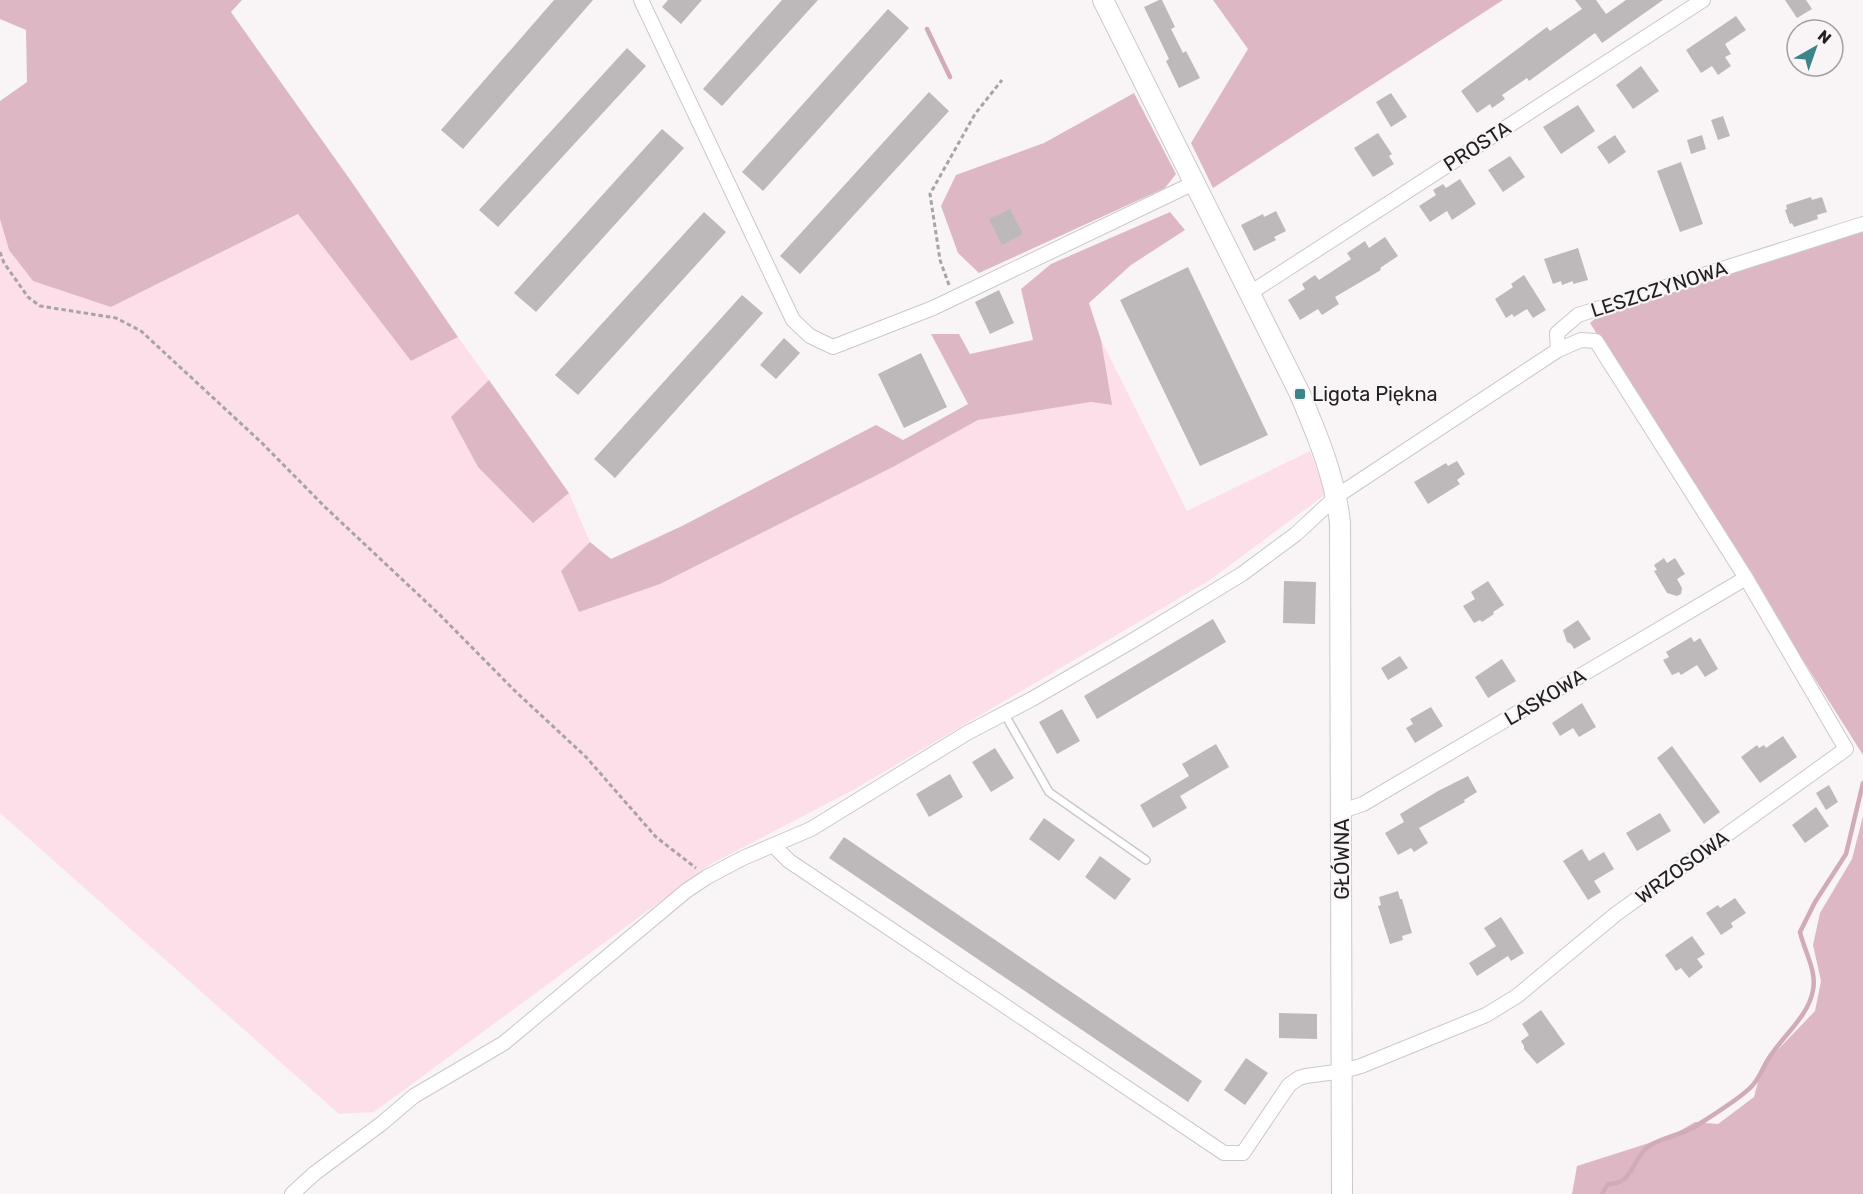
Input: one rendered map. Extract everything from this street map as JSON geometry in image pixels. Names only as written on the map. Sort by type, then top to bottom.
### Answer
[{"type":"street","points":[[641,0],[793,320],[810,336],[832,347],[954,298],[1194,183]]},
{"type":"street","points":[[1103,0],[1300,394],[1321,443],[1337,496]]},
{"type":"street","name":"PROSTA","points":[[1250,293],[1703,0]]},
{"type":"street","name":"LESZCZYNOWA","points":[[1558,350],[1557,333],[1578,315],[1863,224]]},
{"type":"street","points":[[292,1194],[315,1173],[381,1124],[414,1096],[504,1043],[664,908],[707,877],[743,858],[812,829],[967,733],[1132,641],[1250,569],[1296,534],[1337,496],[1558,350],[1581,340],[1596,340],[1746,578]]},
{"type":"street","name":"GŁÓWNA","points":[[1337,496],[1340,523],[1342,1194]]},
{"type":"street","name":"LASKOWA","points":[[1342,811],[1363,804],[1746,578]]},
{"type":"street","name":"WRZOSOWA","points":[[1343,1071],[1361,1066],[1486,1015],[1517,996],[1616,914],[1846,749],[1746,578]]},
{"type":"street","points":[[774,846],[789,861],[1224,1153],[1244,1153],[1289,1085],[1299,1078],[1343,1071]]},
{"type":"lane","points":[[1004,713],[1049,792],[1146,860]]},
{"type":"path","points":[[954,298],[940,260],[930,194],[975,114],[1002,80]]},
{"type":"path","points":[[0,252],[4,263],[28,297],[40,306],[116,318],[141,330],[262,443],[325,507],[586,757],[656,837],[707,877]]},
{"type":"shaded area","points":[[0,0],[242,0],[231,12],[458,337],[411,361],[298,214],[111,307],[33,281],[9,250],[0,219],[0,101],[27,82],[26,30],[0,19]]},
{"type":"shaded area","points":[[1213,0],[1503,0],[1213,188],[1191,143],[1248,49]]},
{"type":"shaded area","points":[[1134,93],[1176,174],[1165,188],[979,273],[958,253],[941,206],[956,175],[1044,143]]},
{"type":"shaded area","points":[[1170,212],[1185,230],[1131,265],[1089,303],[1101,340],[1112,405],[1091,402],[978,420],[893,467],[660,584],[579,612],[561,571],[590,542],[611,559],[682,526],[876,425],[903,440],[968,404],[931,334],[959,334],[970,354],[1033,340],[1021,289],[1051,264]]},
{"type":"shaded area","points":[[299,214],[411,361],[458,337],[489,380],[452,417],[533,522],[569,493],[590,542],[561,571],[660,584],[893,467],[978,420],[1091,402],[1111,405],[1101,340],[1187,511],[1310,451],[1326,494],[1210,580],[855,789],[711,864],[374,1112],[339,1114],[0,813],[0,219],[9,250],[111,307]]},
{"type":"shaded area","points":[[1863,226],[1863,755],[1590,323],[1606,309]]},
{"type":"shaded area","points":[[489,380],[569,493],[533,523],[478,467],[451,417]]},
{"type":"shaded area","points":[[1863,816],[1863,1194],[1572,1194],[1577,1166],[1671,1136],[1695,1122],[1718,1124],[1754,1097],[1762,1066],[1815,1011],[1821,981],[1813,945],[1820,913],[1852,859]]},
{"type":"building","points":[[554,0],[593,0],[463,149],[441,130]]},
{"type":"building","points":[[668,0],[702,0],[681,24],[662,7]]},
{"type":"building","points":[[782,0],[818,0],[722,106],[703,89]]},
{"type":"building","points":[[1162,0],[1175,27],[1171,29],[1183,53],[1186,51],[1200,78],[1179,88],[1166,61],[1169,59],[1144,7]]},
{"type":"building","points":[[1575,0],[1596,0],[1606,14],[1626,0],[1663,0],[1602,43],[1595,33],[1529,81],[1527,78],[1502,95],[1505,99],[1492,108],[1490,104],[1477,113],[1461,91],[1547,27],[1550,31],[1582,9]]},
{"type":"building","points":[[1785,0],[1806,0],[1812,9],[1797,18]]},
{"type":"building","points":[[888,9],[909,28],[763,191],[742,172]]},
{"type":"building","points":[[1736,16],[1746,30],[1725,44],[1731,54],[1725,57],[1731,66],[1718,75],[1712,66],[1701,73],[1686,50]]},
{"type":"building","points":[[627,48],[646,66],[498,227],[479,210]]},
{"type":"building","points":[[1641,66],[1659,91],[1633,109],[1616,85]]},
{"type":"building","points":[[929,92],[949,111],[800,274],[780,256]]},
{"type":"building","points":[[1391,93],[1407,117],[1391,127],[1376,102]]},
{"type":"building","points":[[1578,105],[1595,131],[1561,154],[1543,127]]},
{"type":"building","points":[[1723,116],[1730,136],[1718,140],[1711,120]]},
{"type":"building","points":[[662,129],[684,148],[536,312],[514,293]]},
{"type":"building","points":[[1378,133],[1392,154],[1389,156],[1394,164],[1373,177],[1354,148]]},
{"type":"building","points":[[1615,135],[1626,152],[1609,164],[1597,147]]},
{"type":"building","points":[[1702,135],[1706,149],[1691,154],[1687,140]]},
{"type":"building","points":[[1510,156],[1525,177],[1503,192],[1488,170]]},
{"type":"building","points":[[1681,162],[1703,224],[1680,232],[1657,171]]},
{"type":"building","points":[[1460,179],[1476,204],[1452,220],[1447,211],[1430,222],[1419,206],[1436,195],[1433,190],[1443,184],[1446,188]]},
{"type":"building","points":[[1811,197],[1812,200],[1822,197],[1827,212],[1817,215],[1818,219],[1794,227],[1792,223],[1790,224],[1785,210],[1786,205]]},
{"type":"building","points":[[1010,209],[1023,234],[1002,245],[989,219]]},
{"type":"building","points":[[1276,211],[1286,231],[1274,237],[1276,240],[1254,251],[1241,225],[1263,214],[1264,217]]},
{"type":"building","points":[[704,212],[726,232],[578,395],[555,375]]},
{"type":"building","points":[[1385,237],[1398,256],[1380,268],[1381,270],[1335,297],[1339,304],[1322,315],[1318,309],[1300,320],[1288,300],[1305,289],[1302,284],[1315,275],[1319,280],[1351,259],[1347,253],[1365,241],[1369,248]]},
{"type":"building","points":[[1578,248],[1588,280],[1573,284],[1573,281],[1562,285],[1561,281],[1553,284],[1544,259]]},
{"type":"building","points":[[1188,267],[1268,435],[1200,466],[1120,300]]},
{"type":"building","points":[[1524,275],[1546,310],[1533,318],[1527,309],[1514,317],[1512,314],[1506,318],[1495,299],[1513,287],[1511,284]]},
{"type":"building","points":[[999,290],[1014,323],[990,334],[975,302]]},
{"type":"building","points":[[742,295],[763,313],[615,478],[594,459]]},
{"type":"building","points":[[784,338],[800,353],[776,379],[760,365]]},
{"type":"building","points":[[921,353],[947,407],[904,428],[878,374]]},
{"type":"building","points":[[1457,461],[1465,474],[1457,480],[1460,484],[1428,504],[1414,482],[1446,463],[1448,466]]},
{"type":"building","points":[[1664,558],[1667,563],[1675,558],[1685,574],[1677,579],[1682,588],[1681,594],[1677,596],[1667,593],[1654,571],[1657,570],[1654,565]]},
{"type":"building","points":[[1284,581],[1316,582],[1315,624],[1283,623]]},
{"type":"building","points":[[1488,581],[1504,605],[1482,622],[1480,620],[1474,623],[1463,606],[1475,599],[1471,592]]},
{"type":"building","points":[[1213,619],[1226,642],[1097,719],[1084,696]]},
{"type":"building","points":[[1578,620],[1591,639],[1574,649],[1567,642],[1563,630]]},
{"type":"building","points":[[1691,637],[1694,642],[1700,638],[1718,669],[1705,677],[1697,665],[1681,675],[1679,672],[1672,675],[1663,660],[1669,657],[1666,652]]},
{"type":"building","points":[[1400,656],[1408,668],[1388,680],[1381,668]]},
{"type":"building","points":[[1502,659],[1516,681],[1488,698],[1475,677]]},
{"type":"building","points":[[1582,703],[1596,727],[1579,737],[1573,728],[1560,736],[1552,723]]},
{"type":"building","points":[[1431,707],[1443,726],[1415,743],[1406,728],[1413,724],[1410,719]]},
{"type":"building","points":[[1062,709],[1080,741],[1057,754],[1039,722]]},
{"type":"building","points":[[1783,736],[1797,757],[1760,783],[1741,757],[1757,745],[1759,748],[1764,745],[1766,748]]},
{"type":"building","points":[[1216,744],[1229,767],[1180,796],[1187,808],[1153,828],[1140,805],[1189,776],[1182,764]]},
{"type":"building","points":[[1672,746],[1720,812],[1704,824],[1657,758]]},
{"type":"building","points":[[995,748],[1014,778],[991,792],[972,762]]},
{"type":"building","points":[[950,774],[963,797],[929,817],[916,794]]},
{"type":"building","points":[[1468,776],[1477,792],[1464,800],[1465,802],[1419,828],[1428,843],[1414,852],[1411,848],[1398,855],[1385,833],[1404,822],[1400,814]]},
{"type":"building","points":[[1829,785],[1838,802],[1826,810],[1816,793]]},
{"type":"building","points":[[1816,807],[1829,826],[1805,843],[1792,825]]},
{"type":"building","points":[[1660,813],[1671,831],[1637,851],[1626,833]]},
{"type":"building","points":[[1044,818],[1075,840],[1059,861],[1029,839]]},
{"type":"building","points":[[844,837],[1202,1081],[1188,1102],[829,858]]},
{"type":"building","points":[[1582,849],[1589,861],[1604,852],[1614,869],[1594,881],[1601,892],[1588,900],[1563,861]]},
{"type":"building","points":[[1100,856],[1131,879],[1115,900],[1085,877]]},
{"type":"building","points":[[1398,891],[1412,933],[1402,936],[1403,940],[1390,944],[1378,906],[1381,905],[1379,897]]},
{"type":"building","points":[[1735,898],[1746,913],[1731,923],[1733,927],[1721,935],[1706,913],[1718,905],[1720,908]]},
{"type":"building","points":[[1501,917],[1524,953],[1511,961],[1508,956],[1477,976],[1469,963],[1496,946],[1484,928]]},
{"type":"building","points":[[1692,936],[1705,954],[1697,959],[1703,967],[1689,978],[1681,968],[1676,971],[1665,955]]},
{"type":"building","points":[[1541,1010],[1565,1044],[1537,1064],[1524,1049],[1521,1041],[1529,1035],[1522,1024]]},
{"type":"building","points":[[1279,1013],[1317,1014],[1317,1039],[1279,1038]]},
{"type":"building","points":[[1246,1058],[1268,1073],[1245,1105],[1224,1090]]},
{"type":"waterway","points":[[927,29],[950,77]]},
{"type":"waterway","points":[[1602,1194],[1608,1184],[1623,1180],[1628,1175],[1643,1151],[1649,1146],[1696,1126],[1747,1091],[1777,1047],[1802,1016],[1811,999],[1814,983],[1812,968],[1800,932],[1815,902],[1846,854],[1863,783]]},
{"type":"place","name":"Ligota Piękna","points":[[1300,394]]}]
